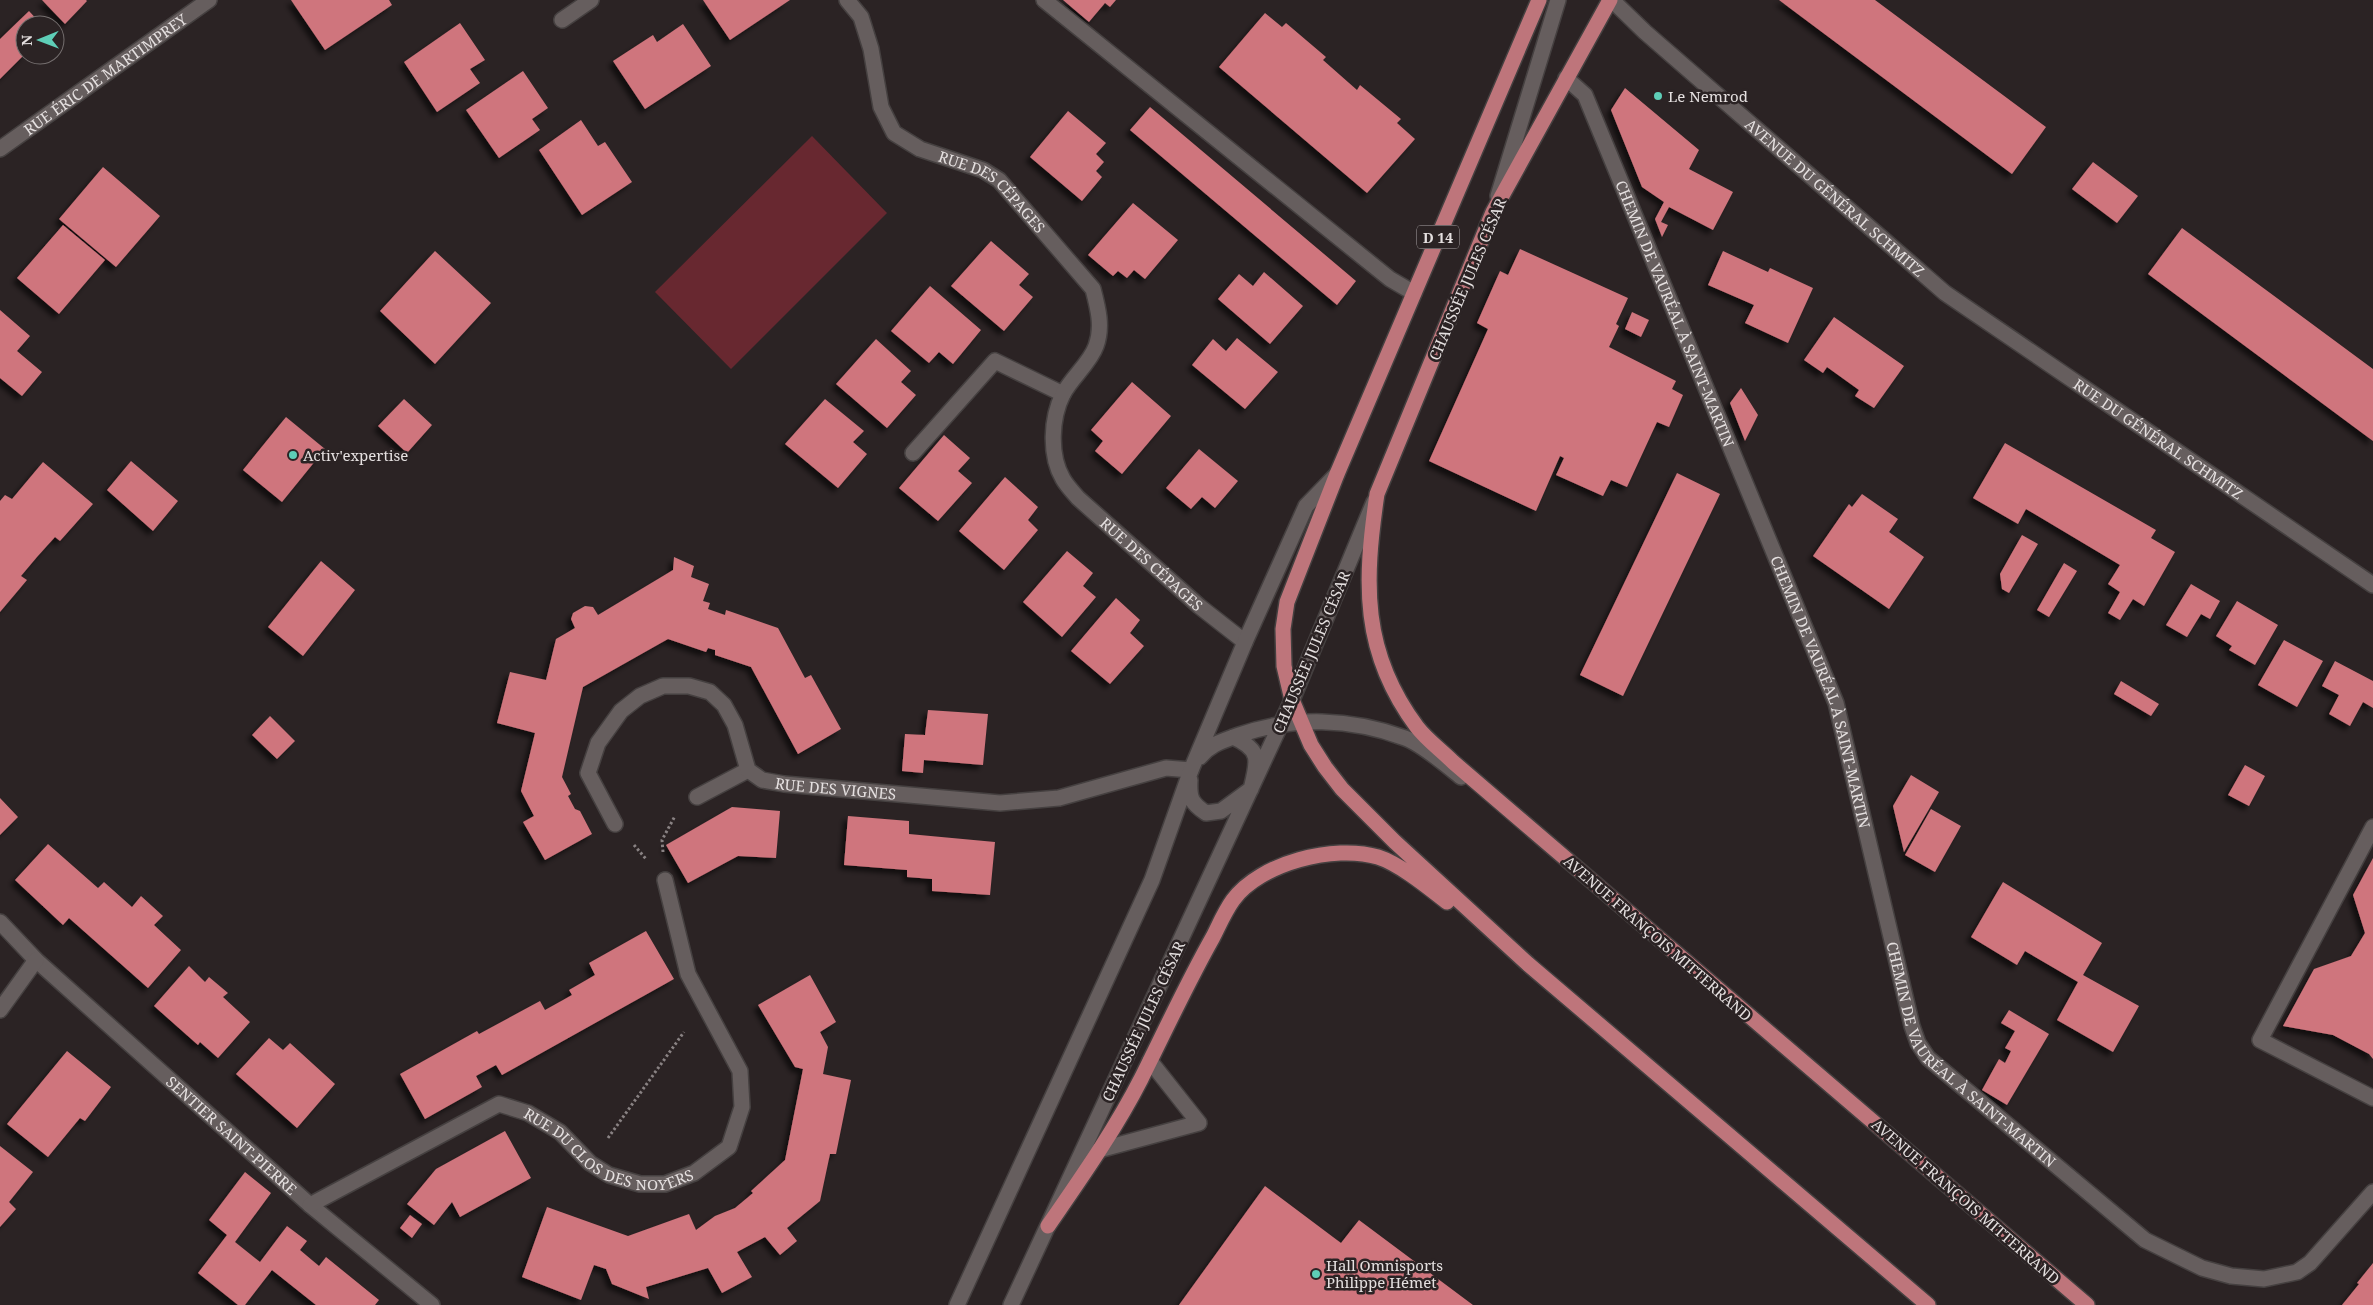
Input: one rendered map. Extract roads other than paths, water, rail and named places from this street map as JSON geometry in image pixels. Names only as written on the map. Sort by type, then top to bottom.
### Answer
[{"type":"main road","name":"D 14","points":[[1338,474],[1539,0]]},
{"type":"main road","name":"CHAUSSÉE JULES CÉSAR","points":[[1377,494],[1493,212],[1611,0]]},
{"type":"main road","points":[[1338,474],[1287,602],[1283,629],[1284,666],[1292,700],[1300,722],[1311,745],[1342,789],[1395,842],[1528,964],[1928,1305]]},
{"type":"main road","name":"AVENUE FRANÇOIS MITTERRAND","points":[[1377,494],[1372,527],[1368,596],[1374,642],[1394,690],[1418,728],[1453,762],[2087,1305]]},
{"type":"main road","points":[[1048,1226],[1099,1150],[1150,1061],[1233,900],[1258,877],[1290,862],[1319,854],[1342,853],[1378,857],[1415,878],[1528,964]]},
{"type":"street","name":"RUE ÉRIC DE MARTIMPREY","points":[[0,148],[209,0]]},
{"type":"street","points":[[562,20],[591,0]]},
{"type":"street","name":"RUE DES CÉPAGES","points":[[848,0],[861,17],[871,49],[881,107],[894,133],[920,149],[983,170],[999,180],[1093,289],[1099,310],[1100,333],[1096,348],[1063,394],[1055,417],[1054,457],[1063,479],[1078,498],[1092,511],[1199,606],[1245,642]]},
{"type":"street","points":[[1044,0],[1390,279],[1414,293]]},
{"type":"street","points":[[1493,212],[1558,0]]},
{"type":"street","name":"AVENUE DU GÉNÉRAL SCHMITZ","points":[[1611,0],[1645,32],[1945,293]]},
{"type":"street","name":"CHEMIN DE VAURÉAL À SAINT-MARTIN","points":[[1566,78],[1585,95],[1836,703],[1918,1043],[1928,1058],[2145,1240],[2202,1268],[2232,1276],[2264,1279],[2297,1272],[2310,1263],[2373,1192]]},
{"type":"street","name":"RUE DU GÉNÉRAL SCHMITZ","points":[[1945,293],[2373,585]]},
{"type":"street","points":[[913,453],[995,361],[1063,394]]},
{"type":"street","name":"D 14","points":[[957,1305],[1152,880],[1191,770],[1245,642],[1306,506],[1338,474]]},
{"type":"street","name":"CHAUSSÉE JULES CÉSAR","points":[[1011,1305],[1292,700],[1377,494]]},
{"type":"street","points":[[615,824],[588,773],[598,743],[621,711],[640,696],[663,686],[689,686],[710,692],[724,705],[735,725],[748,770],[697,797]]},
{"type":"street","points":[[1232,737],[1246,743],[1255,753],[1257,764],[1251,789],[1221,811],[1206,813],[1194,806],[1190,793],[1191,770],[1210,747],[1232,737],[1253,730],[1300,722],[1325,721],[1362,726],[1407,738],[1445,765],[1588,878]]},
{"type":"street","name":"RUE DES VIGNES","points":[[748,770],[762,780],[784,784],[1000,803],[1059,798],[1166,768],[1191,770]]},
{"type":"street","points":[[2373,828],[2260,1040],[2373,1098]]},
{"type":"street","name":"RUE DU CLOS DES NOYERS","points":[[310,1205],[499,1104],[528,1113],[560,1132],[590,1163],[609,1175],[640,1184],[665,1184],[694,1173],[729,1147],[742,1107],[740,1071],[688,974],[665,880]]},
{"type":"street","name":"SENTIER SAINT-PIERRE","points":[[0,922],[36,960],[310,1205],[432,1305]]},
{"type":"street","points":[[0,1010],[36,960]]},
{"type":"street","points":[[1099,1150],[1199,1123],[1150,1061]]},
{"type":"place","name":"Le Nemrod","points":[[1658,96]]},
{"type":"place","name":"Activ'expertise","points":[[293,455]]},
{"type":"place","name":"Hall Omnisports Philippe Hémet","points":[[1316,1274]]}]
